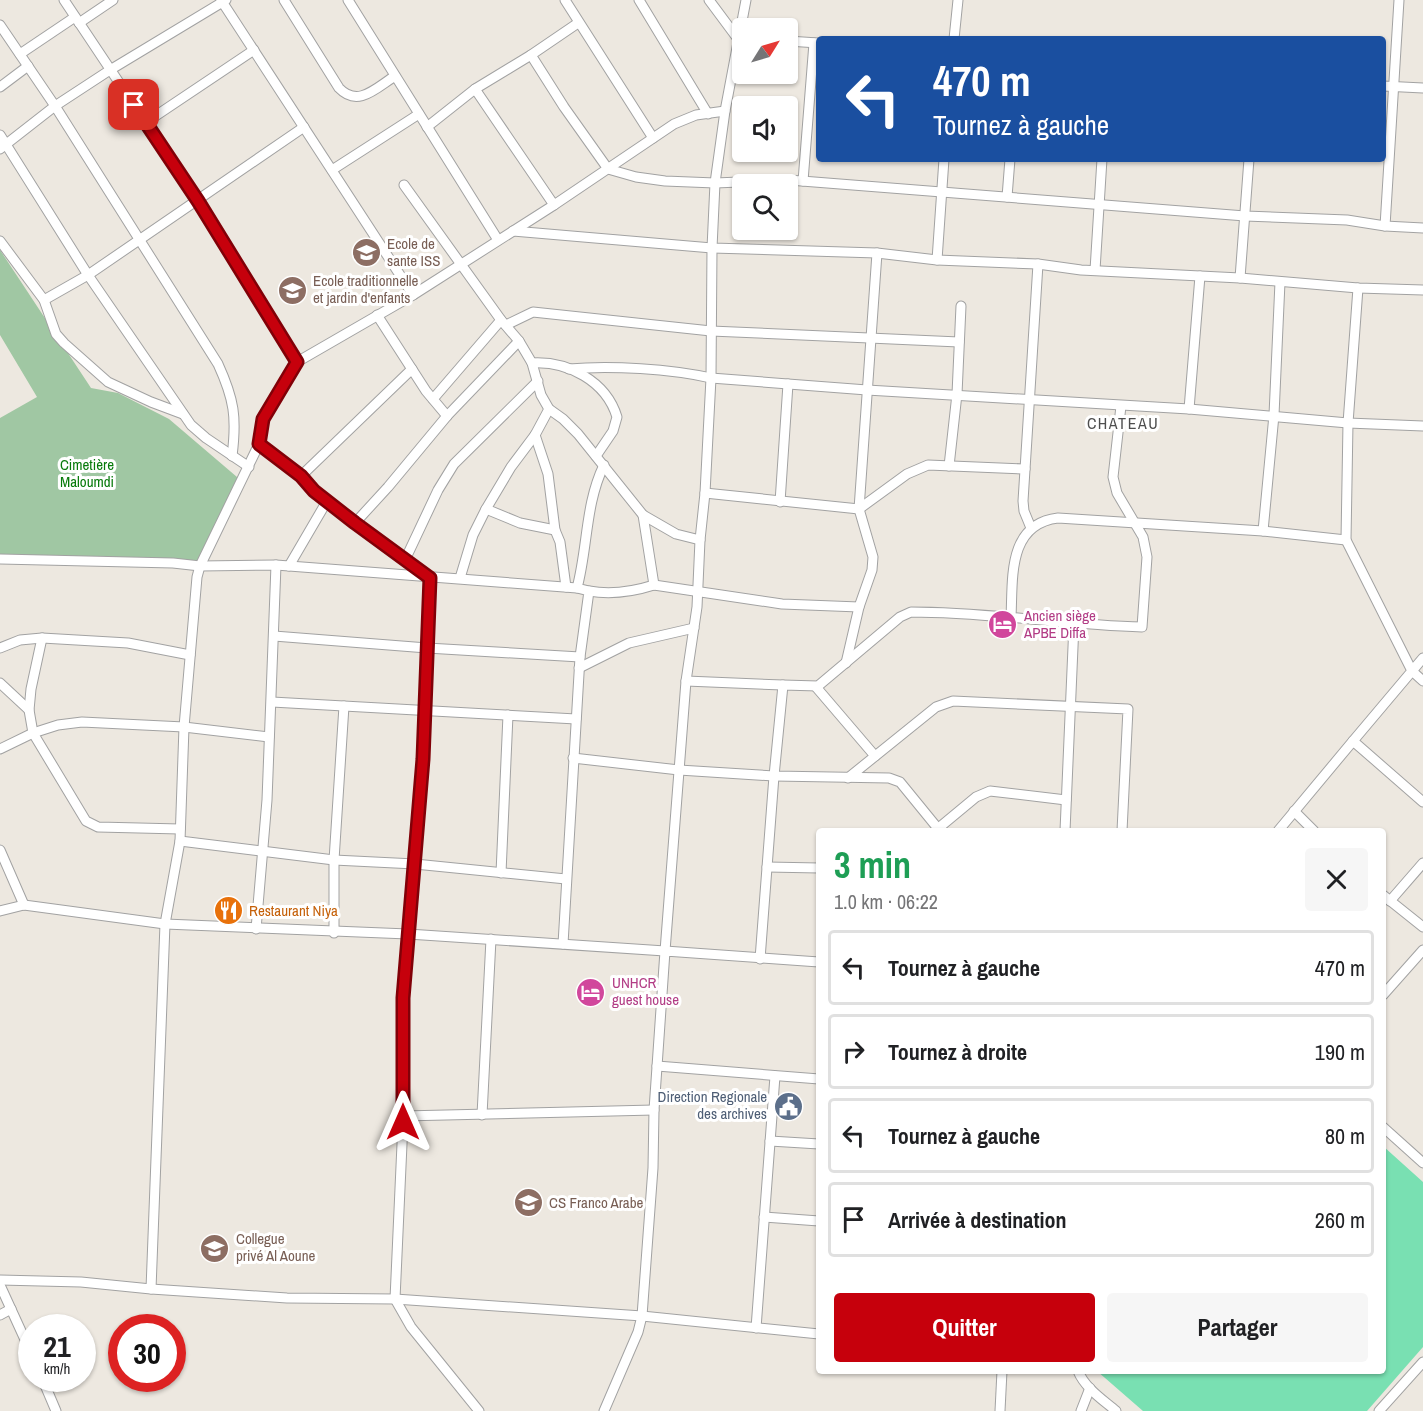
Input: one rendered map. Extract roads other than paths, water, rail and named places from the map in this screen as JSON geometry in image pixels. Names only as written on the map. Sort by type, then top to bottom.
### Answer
[{"type":"street","points":[[63,0],[198,201],[297,362]]},
{"type":"street","points":[[20,54],[113,0]]},
{"type":"street","points":[[284,0],[339,88],[346,95],[354,98],[363,96],[395,76]]},
{"type":"street","points":[[348,0],[498,240]]},
{"type":"street","points":[[565,0],[653,138]]},
{"type":"street","points":[[639,0],[708,114]]},
{"type":"street","points":[[709,0],[732,29]]},
{"type":"street","points":[[743,18],[746,0]]},
{"type":"street","points":[[954,36],[958,0]]},
{"type":"street","points":[[1385,226],[1400,0]]},
{"type":"street","points":[[3,147],[55,105],[223,1],[413,295]]},
{"type":"street","points":[[427,127],[475,89],[578,23]]},
{"type":"street","points":[[0,25],[55,105],[218,363],[230,389],[234,409],[235,436],[232,456]]},
{"type":"street","points":[[798,42],[816,43]]},
{"type":"street","points":[[145,123],[254,50]]},
{"type":"street","points":[[803,181],[816,53]]},
{"type":"street","points":[[531,55],[608,169],[636,177],[715,183],[803,181],[1245,216],[1347,220],[1385,226],[1423,228]]},
{"type":"street","points":[[0,87],[28,66]]},
{"type":"street","points":[[604,1411],[638,1332],[642,1316],[665,951],[686,681],[698,591],[705,493],[711,378],[715,183],[732,77]]},
{"type":"street","points":[[1386,86],[1423,88]]},
{"type":"street","points":[[475,89],[554,205]]},
{"type":"street","points":[[151,1289],[165,924],[180,841],[184,727],[197,577],[200,566],[259,444],[263,419],[297,362],[413,295],[554,205],[674,124],[696,115],[725,111]]},
{"type":"street","points":[[332,170],[419,114]]},
{"type":"street","points":[[44,300],[88,275],[304,127]]},
{"type":"street","points":[[0,135],[3,147],[191,426],[249,467]]},
{"type":"street","points":[[937,260],[944,162]]},
{"type":"street","points":[[1007,197],[1010,162]]},
{"type":"street","points":[[1095,270],[1102,162]]},
{"type":"street","points":[[1240,278],[1250,162]]},
{"type":"street","points":[[404,185],[460,265],[519,341],[532,363],[549,409],[563,419],[604,465],[643,515],[676,534],[700,540]]},
{"type":"street","points":[[513,231],[712,248],[877,253],[937,260],[1038,264],[1358,288],[1423,290]]},
{"type":"street","points":[[0,242],[44,300],[56,334],[108,382],[183,414]]},
{"type":"street","points":[[846,663],[859,608],[872,570],[873,557],[859,509],[877,253]]},
{"type":"street","points":[[1031,528],[1024,511],[1023,501],[1038,264]]},
{"type":"street","points":[[1190,409],[1200,276]]},
{"type":"street","points":[[1263,531],[1274,415],[1280,282]]},
{"type":"street","points":[[1358,288],[1348,423],[1346,540],[1412,670],[1423,681]]},
{"type":"street","points":[[949,466],[957,394],[961,306]]},
{"type":"street","points":[[433,399],[503,322],[533,312],[711,331],[959,342]]},
{"type":"street","points":[[377,315],[412,369],[447,416]]},
{"type":"street","points":[[355,523],[447,416],[519,341]]},
{"type":"street","points":[[532,363],[549,362],[569,369],[597,384],[608,396],[617,417],[616,423],[596,456]]},
{"type":"street","points":[[569,369],[595,367],[867,390],[1190,409],[1348,423],[1423,426]]},
{"type":"street","points":[[301,476],[412,369]]},
{"type":"street","points":[[405,560],[438,490],[454,464],[538,381]]},
{"type":"street","points":[[780,502],[788,384]]},
{"type":"street","points":[[686,681],[816,687],[905,614],[933,612],[1074,624],[1142,627],[1147,557],[1143,537],[1117,493],[1113,477],[1121,406]]},
{"type":"street","points":[[460,578],[473,535],[486,509],[511,467],[535,435],[549,409]]},
{"type":"street","points":[[535,435],[548,474],[555,530],[560,542],[566,587]]},
{"type":"street","points":[[259,444],[301,476],[314,491],[430,578]]},
{"type":"street","points":[[577,588],[584,562],[595,485],[604,465]]},
{"type":"street","points":[[705,493],[859,509],[914,471],[928,465],[1025,469]]},
{"type":"street","points":[[289,566],[327,501]]},
{"type":"street","points":[[486,509],[520,523],[555,530]]},
{"type":"street","points":[[643,515],[654,585]]},
{"type":"street","points":[[1011,617],[1017,550],[1031,528],[1040,522],[1058,518],[1263,531],[1346,540]]},
{"type":"street","points":[[0,559],[173,563],[200,566],[276,565],[566,587],[609,594],[635,591],[654,585],[782,604],[859,608]]},
{"type":"street","points":[[256,929],[264,850],[276,565]]},
{"type":"street","points":[[430,578],[425,709],[403,998],[403,1116],[395,1299],[411,1327],[479,1411]]},
{"type":"street","points":[[563,944],[579,668],[589,591]]},
{"type":"street","points":[[1065,828],[1074,624]]},
{"type":"street","points":[[579,668],[629,642],[694,628]]},
{"type":"street","points":[[274,636],[580,657]]},
{"type":"street","points":[[0,648],[20,640],[42,638],[128,643],[190,655]]},
{"type":"street","points":[[42,638],[29,710],[33,733],[89,824],[180,830]]},
{"type":"street","points":[[1280,828],[1423,658]]},
{"type":"street","points":[[0,683],[29,710]]},
{"type":"street","points":[[760,959],[783,685]]},
{"type":"street","points":[[816,687],[875,756]]},
{"type":"street","points":[[272,702],[576,719]]},
{"type":"street","points":[[848,778],[945,702],[1128,709],[1122,828]]},
{"type":"street","points":[[334,933],[334,860],[344,706]]},
{"type":"street","points":[[501,873],[508,715]]},
{"type":"street","points":[[0,749],[33,733],[58,725],[82,722],[184,727],[269,737]]},
{"type":"street","points":[[1353,741],[1423,802]]},
{"type":"street","points":[[573,758],[679,770],[774,776],[889,778],[900,782],[936,828]]},
{"type":"street","points":[[940,828],[976,797],[990,791],[1066,800]]},
{"type":"street","points":[[1294,811],[1311,828]]},
{"type":"street","points":[[180,841],[334,860],[415,864],[566,879]]},
{"type":"street","points":[[0,850],[24,905]]},
{"type":"street","points":[[1423,863],[1386,898],[1423,927]]},
{"type":"street","points":[[767,867],[816,868]]},
{"type":"street","points":[[0,911],[24,905],[165,924],[334,933],[408,934],[816,962]]},
{"type":"street","points":[[482,1115],[491,939]]},
{"type":"street","points":[[1386,992],[1423,950]]},
{"type":"street","points":[[657,1066],[816,1079]]},
{"type":"street","points":[[756,1328],[775,1076]]},
{"type":"street","points":[[403,1116],[654,1110]]},
{"type":"street","points":[[1386,1130],[1423,1163]]},
{"type":"street","points":[[770,1141],[816,1144]]},
{"type":"street","points":[[764,1217],[816,1221]]},
{"type":"street","points":[[18,1324],[0,1283],[81,1282],[286,1298],[395,1299],[642,1316],[816,1334]]},
{"type":"street","points":[[0,1315],[11,1309]]},
{"type":"street","points":[[1379,1411],[1423,1362]]},
{"type":"street","points":[[1000,1411],[1002,1374]]},
{"type":"street","points":[[1079,1374],[1090,1389],[1116,1411]]},
{"type":"street","points":[[1081,1411],[1090,1389]]},
{"type":"street","points":[[48,1392],[56,1411]]},
{"type":"place","name":"Ecole de sante ISS","points":[[366,253]]},
{"type":"place","name":"Ecole traditionnelle et jardin d'enfants","points":[[292,290]]},
{"type":"place","name":"Ancien siège APBE Diffa","points":[[1003,625]]},
{"type":"place","name":"Restaurant Niya","points":[[228,911]]},
{"type":"place","name":"UNHCR guest house","points":[[591,992]]},
{"type":"place","name":"Direction Regionale des archives","points":[[788,1106]]},
{"type":"place","name":"CS Franco Arabe","points":[[528,1203]]},
{"type":"place","name":"Collegue privé Al Aoune","points":[[215,1248]]},
{"type":"district","name":"CHATEAU","points":[[1123,423]]},
{"type":"park label","name":"Cimetière Maloumdi","points":[[87,474]]}]
